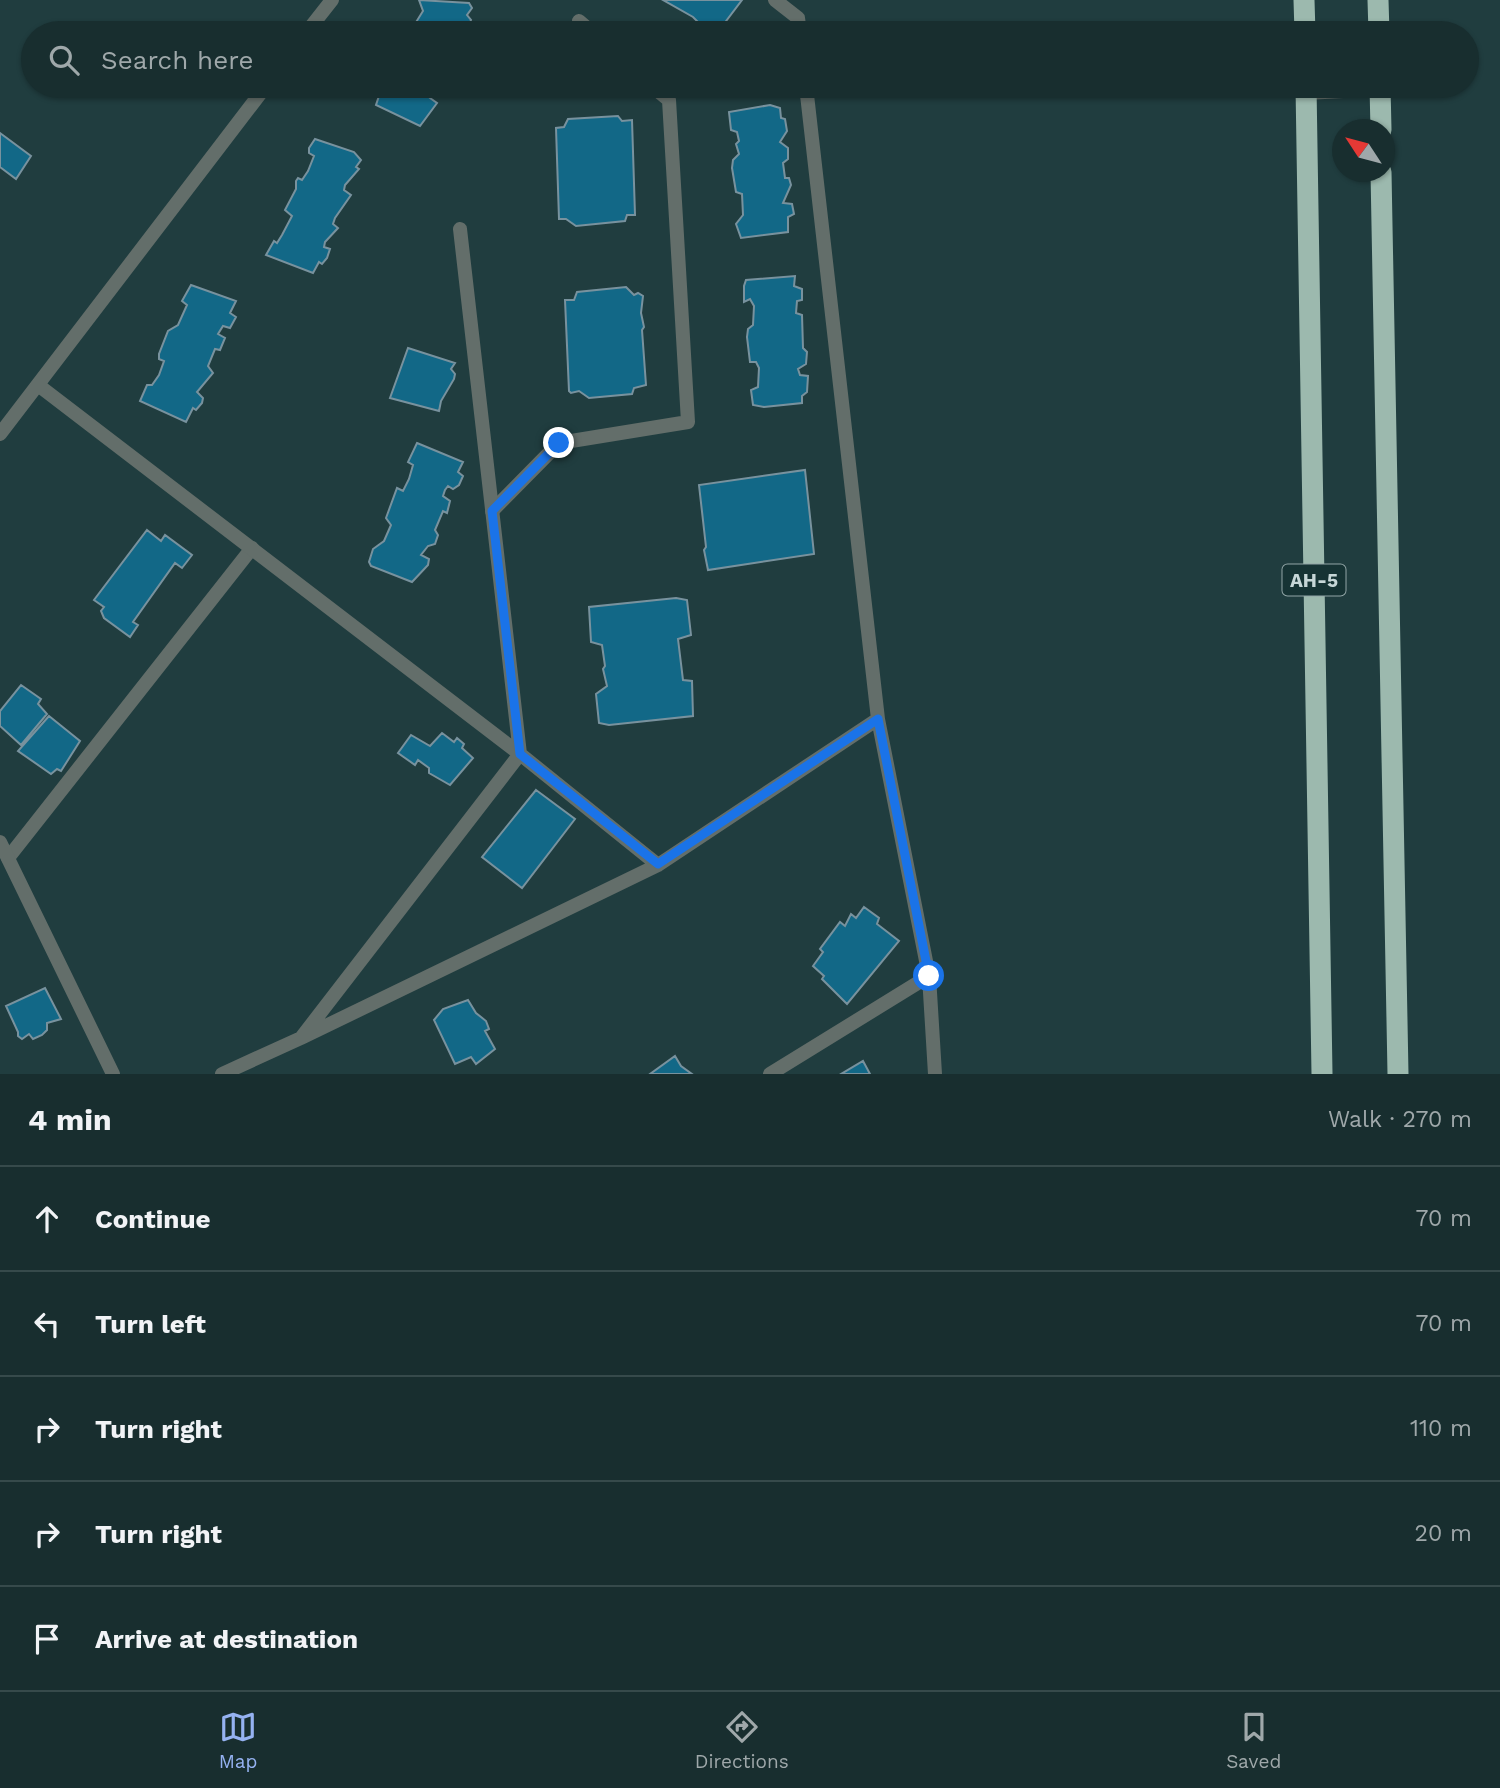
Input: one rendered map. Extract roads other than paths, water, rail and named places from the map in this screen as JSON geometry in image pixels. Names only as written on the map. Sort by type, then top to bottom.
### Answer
[{"type":"highway","points":[[1304,0],[1305,21]]},
{"type":"highway","points":[[1378,0],[1379,21]]},
{"type":"highway","name":"AH-5","points":[[1306,98],[1322,1074]]},
{"type":"highway","points":[[1380,98],[1381,119]]},
{"type":"highway","points":[[1381,182],[1398,1074]]},
{"type":"street","points":[[315,21],[331,0]]},
{"type":"street","points":[[775,0],[798,21]]},
{"type":"street","points":[[0,434],[257,98]]},
{"type":"street","points":[[492,511],[559,443],[688,422],[669,100],[667,98]]},
{"type":"street","points":[[807,98],[878,719],[929,976],[934,1074]]},
{"type":"street","points":[[301,1038],[520,754],[460,229]]},
{"type":"street","points":[[38,385],[520,754],[658,864]]},
{"type":"street","points":[[8,858],[252,548]]},
{"type":"street","points":[[222,1074],[658,864],[878,719]]},
{"type":"street","points":[[0,842],[113,1074]]},
{"type":"street","points":[[770,1074],[929,976]]}]
